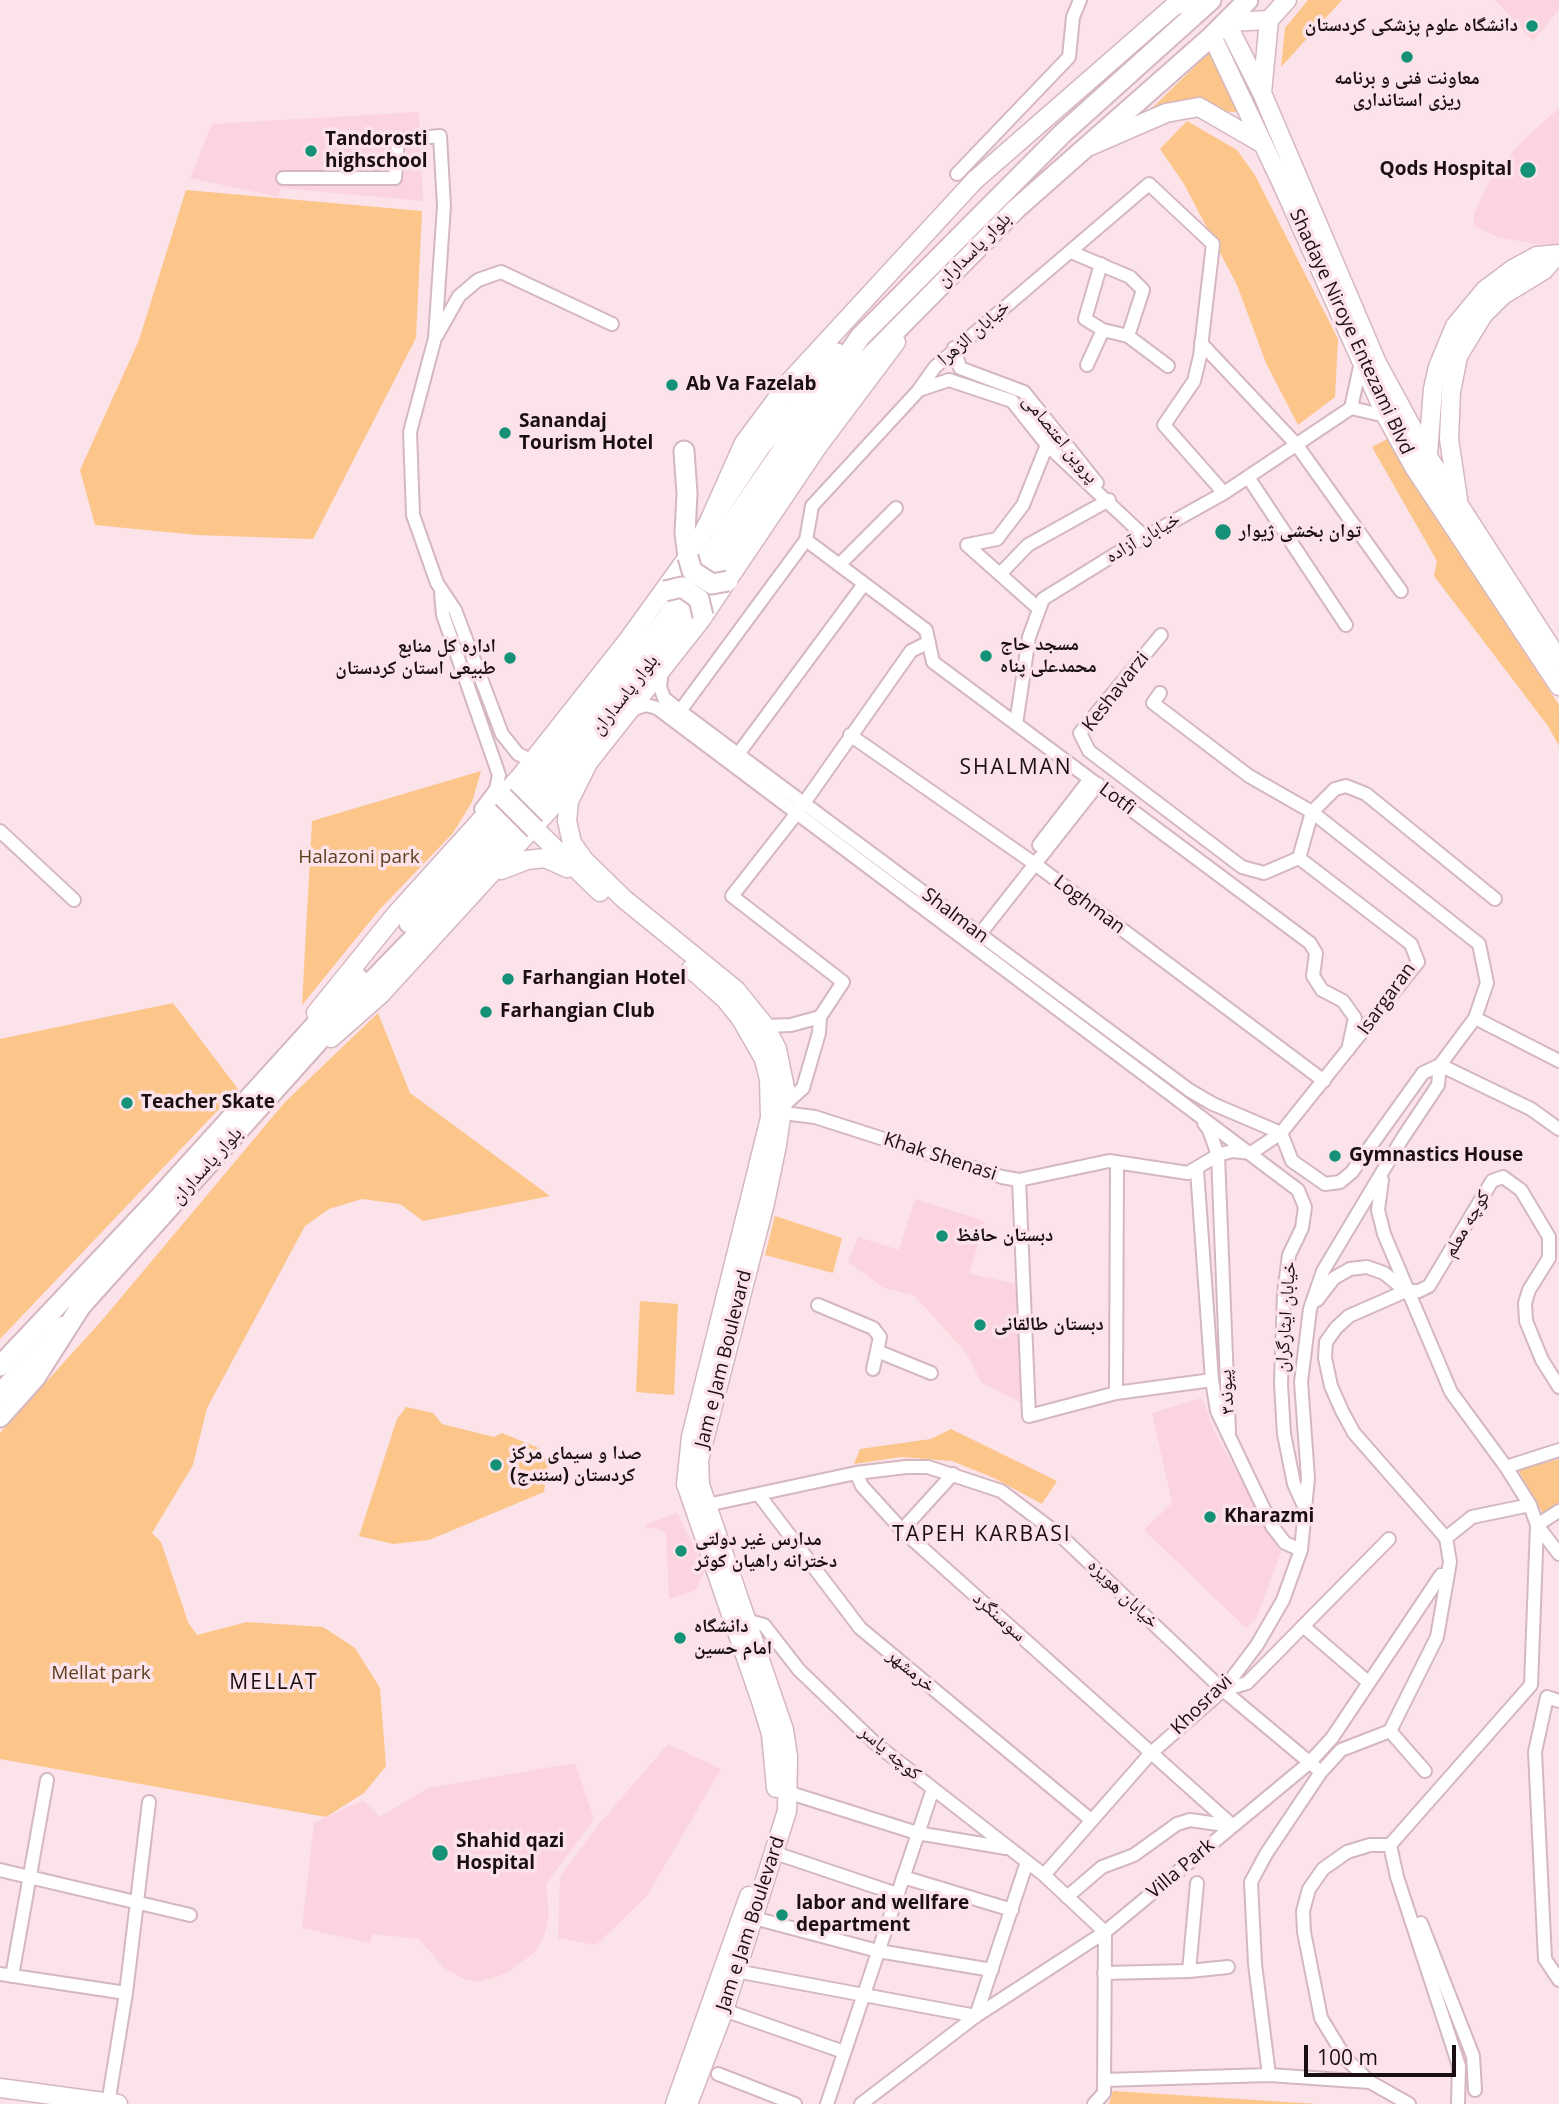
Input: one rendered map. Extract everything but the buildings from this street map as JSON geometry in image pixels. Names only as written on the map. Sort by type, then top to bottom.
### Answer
[{"type":"main road","name":"بلوار پاسداران","points":[[0,1393],[81,1306],[280,1073],[495,831],[598,708],[675,608],[860,337],[1063,133],[1211,0]]},
{"type":"main road","name":"بلوار پاسداران","points":[[0,1366],[156,1201],[472,878],[553,785],[679,626],[855,373],[919,305],[1081,150],[1219,29],[1248,0]]},
{"type":"main road","points":[[1262,93],[1269,20],[1287,0]]},
{"type":"main road","points":[[706,528],[744,443],[790,381],[824,342],[975,180],[1183,2]]},
{"type":"main road","points":[[1219,29],[1269,20]]},
{"type":"main road","name":"Shadaye Niroye Entezami Blvd","points":[[1219,29],[1247,63],[1262,93],[1377,363],[1460,506],[1559,660]]},
{"type":"main road","name":"Shadaye Niroye Entezami Blvd","points":[[1219,29],[1228,71],[1386,416],[1414,467],[1559,686]]},
{"type":"main road","points":[[1228,71],[1237,63],[1247,63]]},
{"type":"main road","points":[[1081,150],[1166,113],[1199,107],[1263,144]]},
{"type":"main road","points":[[1450,442],[1428,449],[1438,367],[1455,326],[1485,290],[1513,268],[1537,256],[1558,254]]},
{"type":"main road","points":[[1460,506],[1450,442],[1451,392],[1458,356],[1483,315],[1503,295],[1544,270],[1558,254]]},
{"type":"main road","points":[[280,1073],[381,994],[535,829],[703,616],[818,446],[904,332],[919,305]]},
{"type":"main road","points":[[280,1073],[351,968],[533,761],[665,591],[760,447],[805,389],[838,351],[860,337]]},
{"type":"main road","points":[[684,451],[687,494],[685,533],[692,571],[712,584],[728,581]]},
{"type":"main road","points":[[665,591],[682,587],[699,599],[703,616]]},
{"type":"main road","name":"Jam e Jam Boulevard","points":[[587,765],[569,801],[567,821],[572,843],[584,860],[624,899],[710,976],[755,1039],[764,1059],[771,1099],[771,1118],[686,1463],[686,1484],[761,1701],[775,1760],[776,1789],[770,1835],[729,1969],[724,2010],[688,2104]]},
{"type":"main road","points":[[503,797],[535,829]]},
{"type":"main road","name":"Jam e Jam Boulevard","points":[[535,829],[583,877],[710,976],[736,990],[765,1026],[783,1067],[783,1109],[765,1203],[699,1460],[700,1485],[749,1621],[784,1730],[788,1757],[787,1811],[754,1918],[729,1969],[675,2104]]},
{"type":"main road","points":[[495,872],[527,860],[545,858],[583,877]]},
{"type":"main road","points":[[0,1417],[34,1378],[81,1306]]},
{"type":"main road","points":[[0,2088],[111,2103]]},
{"type":"street","points":[[957,174],[1069,57],[1073,17],[1080,0]]},
{"type":"street","points":[[284,178],[395,178],[398,140],[440,136],[444,206],[435,338],[410,432],[413,515],[442,593],[455,610],[499,775],[496,789],[460,846]]},
{"type":"street","name":"خیابان الزهرا","points":[[806,540],[812,506],[954,348],[1149,184],[1213,244],[1201,343]]},
{"type":"street","points":[[1071,251],[1130,277],[1143,290],[1128,336]]},
{"type":"street","points":[[1101,264],[1085,319],[1102,330],[1128,336],[1168,366]]},
{"type":"street","points":[[435,338],[459,296],[478,280],[501,272],[612,324]]},
{"type":"street","points":[[1087,365],[1102,330]]},
{"type":"street","points":[[1201,343],[1194,382],[1164,425],[1224,493]]},
{"type":"street","points":[[1201,343],[1296,444],[1401,591]]},
{"type":"street","name":"پروین اعتصامی","points":[[954,348],[960,368],[987,375],[1024,392],[1109,500]]},
{"type":"street","points":[[1362,362],[1351,408],[1386,416]]},
{"type":"street","name":"پروین اعتصامی","points":[[918,391],[949,380],[1012,401],[1047,445],[1109,500]]},
{"type":"street","name":"خیابان آزاده","points":[[1016,723],[1029,637],[1043,599],[1224,493],[1351,408]]},
{"type":"street","points":[[1040,609],[967,545],[997,539],[1023,505],[1047,445]]},
{"type":"street","points":[[1248,477],[1346,625]]},
{"type":"street","points":[[1000,574],[1028,545],[1109,500],[1145,537]]},
{"type":"street","points":[[839,565],[896,508]]},
{"type":"street","points":[[680,711],[806,540]]},
{"type":"street","name":"Lotfi","points":[[806,540],[926,630],[933,662],[1310,943],[1315,953],[1313,976],[1322,990],[1343,1002],[1355,1017],[1348,1050]]},
{"type":"street","points":[[735,759],[864,584]]},
{"type":"street","name":"Keshavarzi","points":[[1161,635],[1080,733],[1089,751],[1242,867],[1265,873],[1299,858]]},
{"type":"street","points":[[783,1109],[803,1088],[819,1033],[820,1017],[843,982],[732,896],[800,808],[911,651],[929,642]]},
{"type":"street","name":"Shalman","points":[[662,669],[660,687],[664,698],[735,759]]},
{"type":"street","points":[[477,690],[502,734],[518,754],[533,761]]},
{"type":"street","points":[[1160,693],[1153,703],[1249,776],[1312,812],[1479,944],[1487,983],[1475,1018],[1440,1065],[1423,1073],[1352,1172],[1340,1182],[1325,1184],[1292,1161],[1281,1133]]},
{"type":"street","name":"Shalman","points":[[630,710],[646,705],[657,708],[735,759],[1081,1018],[1197,1114],[1251,1153]]},
{"type":"street","name":"Loghman","points":[[850,735],[1031,862],[1324,1081]]},
{"type":"street","points":[[973,937],[1094,782]]},
{"type":"street","points":[[1299,858],[1312,812],[1335,789],[1346,786],[1366,794],[1495,899]]},
{"type":"street","points":[[0,831],[74,900]]},
{"type":"street","name":"Isargaran","points":[[1251,1153],[1281,1133],[1418,962],[1411,944],[1299,858]]},
{"type":"street","points":[[765,1026],[791,1025],[820,1017]]},
{"type":"street","name":"Shalman","points":[[1081,1018],[1213,1104],[1281,1133]]},
{"type":"street","points":[[1475,1018],[1559,1061]]},
{"type":"street","points":[[1440,1065],[1531,1109],[1559,1129]]},
{"type":"street","name":"Khosravi","points":[[1044,1875],[1150,1754],[1223,1690],[1257,1645],[1283,1600],[1301,1550],[1303,1504],[1308,1478],[1301,1382],[1310,1309],[1323,1271],[1402,1139],[1438,1085],[1440,1065]]},
{"type":"street","name":"Khak Shenasi","points":[[783,1109],[1019,1180],[1116,1162],[1188,1173],[1197,1170]]},
{"type":"street","points":[[1197,1114],[1209,1130],[1217,1155]]},
{"type":"street","points":[[1197,1170],[1217,1155],[1232,1151],[1251,1153]]},
{"type":"street","name":"خیابان ایثارگران","points":[[1251,1153],[1298,1190],[1305,1207],[1302,1228],[1289,1255],[1281,1338],[1284,1434],[1294,1484],[1303,1504]]},
{"type":"street","name":"پیوند۳","points":[[1217,1155],[1228,1440]]},
{"type":"street","points":[[1116,1162],[1116,1393]]},
{"type":"street","name":"پیوند۳","points":[[1197,1170],[1212,1380],[1217,1411],[1228,1440]]},
{"type":"street","points":[[1382,1176],[1378,1210],[1406,1291],[1424,1322],[1451,1392],[1506,1467],[1530,1505],[1537,1525],[1556,1552]]},
{"type":"street","name":"کوچه معلم","points":[[1406,1291],[1419,1292],[1429,1286],[1492,1181],[1503,1177],[1521,1190],[1546,1228],[1551,1248],[1549,1258],[1529,1290],[1525,1303],[1526,1321],[1542,1360],[1559,1387]]},
{"type":"street","points":[[1019,1180],[1029,1416],[1116,1393],[1212,1380]]},
{"type":"street","points":[[1310,1309],[1334,1278],[1350,1269],[1367,1267],[1384,1273],[1406,1291]]},
{"type":"street","points":[[1269,2075],[1255,1964],[1251,1882],[1266,1854],[1321,1772],[1340,1750],[1391,1731],[1437,1637],[1450,1562],[1446,1538],[1354,1433],[1331,1386],[1325,1358],[1326,1342],[1336,1328],[1349,1317],[1406,1291]]},
{"type":"street","points":[[818,1305],[873,1328],[880,1337],[873,1369]]},
{"type":"street","points":[[877,1350],[931,1373]]},
{"type":"street","points":[[1228,1440],[1272,1526],[1285,1543],[1301,1550]]},
{"type":"street","points":[[1506,1467],[1559,1450]]},
{"type":"street","name":"خیابان هویزه","points":[[708,1505],[856,1473],[906,1467],[928,1467],[1001,1491],[1062,1536],[1223,1690],[1321,1772]]},
{"type":"street","name":"سوسنگرد","points":[[856,1473],[862,1486],[902,1530],[1233,1826]]},
{"type":"street","points":[[902,1530],[953,1474]]},
{"type":"street","name":"خرمشهر","points":[[759,1495],[860,1628],[1091,1820]]},
{"type":"street","points":[[1446,1538],[1472,1517],[1530,1505]]},
{"type":"street","points":[[1537,1525],[1559,1511]]},
{"type":"street","points":[[1409,2104],[1370,2082],[1346,2059],[1321,2018],[1304,1932],[1303,1911],[1309,1889],[1323,1869],[1347,1852],[1370,1845],[1390,1844],[1531,1685],[1537,1525]]},
{"type":"street","points":[[1223,1690],[1247,1683],[1389,1539]]},
{"type":"street","name":"Villa Park","points":[[861,2104],[976,2016],[1105,1932],[1309,1763],[1332,1738],[1441,1574]]},
{"type":"street","name":"کوچه یاسر","points":[[749,1621],[764,1625],[799,1670],[877,1745],[1044,1875],[1105,1932]]},
{"type":"street","points":[[1303,1626],[1368,1682]]},
{"type":"street","points":[[1553,1699],[1535,1752],[1545,1959],[1559,1980]]},
{"type":"street","points":[[1391,1731],[1425,1771]]},
{"type":"street","points":[[47,1780],[30,1877],[6,1975],[126,1993]]},
{"type":"street","points":[[827,2104],[933,1789]]},
{"type":"street","points":[[787,1791],[917,1833],[1010,1849]]},
{"type":"street","points":[[111,2103],[149,1802]]},
{"type":"street","points":[[1067,1897],[1102,1867],[1134,1855],[1177,1824],[1190,1820],[1233,1826]]},
{"type":"street","points":[[1390,1844],[1413,1926],[1459,2066],[1458,2104]]},
{"type":"street","points":[[775,1853],[897,1895]]},
{"type":"street","points":[[729,1969],[976,2016],[1027,1862]]},
{"type":"street","points":[[0,1870],[190,1915]]},
{"type":"street","points":[[903,1877],[1012,1910]]},
{"type":"street","points":[[1189,1971],[1198,1883]]},
{"type":"street","points":[[754,1918],[878,1951],[992,1970]]},
{"type":"street","points":[[1413,1926],[1421,1923],[1473,2056],[1475,2091]]},
{"type":"street","points":[[1094,2104],[1104,2093],[1105,1932]]},
{"type":"street","points":[[1104,1973],[1189,1971],[1228,1967]]},
{"type":"street","points":[[724,2010],[844,2052]]},
{"type":"street","points":[[718,2074],[795,2104]]},
{"type":"street","points":[[1104,2080],[1269,2075],[1370,2082]]},
{"type":"shaded area","name":"دانشگاه علوم پزشکی کردستان","points":[[1495,0],[1559,0],[1559,10],[1533,41]]},
{"type":"shaded area","name":"Qods Hospital","points":[[1559,108],[1559,244],[1535,244],[1497,237],[1474,226],[1474,214],[1492,176],[1522,141]]},
{"type":"shaded area","name":"Tandorosti highschool","points":[[419,112],[423,201],[281,188],[278,197],[190,178],[212,124]]},
{"type":"shaded area","name":"دبستان طالقانی","points":[[915,1199],[985,1221],[969,1273],[1016,1284],[1025,1378],[1023,1404],[981,1382],[967,1354],[914,1295],[884,1288],[848,1262],[858,1237],[899,1250]]},
{"type":"shaded area","name":"Kharazmi","points":[[1202,1398],[1214,1431],[1281,1552],[1256,1619],[1246,1628],[1144,1530],[1172,1503],[1152,1413]]},
{"type":"shaded area","name":"مدارس غیر دولتی دخترانه راهیان کوثر","points":[[677,1512],[705,1570],[696,1590],[669,1599],[666,1533],[657,1528],[644,1529],[646,1525]]},
{"type":"shaded area","points":[[668,1744],[721,1769],[647,1896],[596,1945],[558,1938],[560,1877],[599,1824]]},
{"type":"shaded area","name":"Shahid qazi Hospital","points":[[575,1763],[594,1819],[546,1884],[549,1914],[545,1933],[536,1951],[507,1973],[479,1982],[462,1978],[444,1968],[419,1939],[373,1934],[370,1943],[302,1928],[314,1823],[363,1800],[380,1817],[428,1788]]},
{"type":"green space","points":[[1308,0],[1342,0],[1281,67],[1285,28]]},
{"type":"green space","points":[[1212,50],[1239,112],[1151,109]]},
{"type":"green space","points":[[1187,121],[1237,150],[1255,175],[1338,339],[1335,397],[1298,425],[1266,363],[1237,285],[1184,184],[1160,149]]},
{"type":"green space","points":[[186,190],[422,211],[416,338],[313,539],[197,535],[95,525],[80,470],[139,340]]},
{"type":"green space","points":[[1389,438],[1423,499],[1559,705],[1559,746],[1548,726],[1434,576],[1437,561],[1372,447]]},
{"type":"green space","name":"Halazoni park","points":[[481,771],[472,802],[453,833],[380,909],[302,1005],[312,821]]},
{"type":"green space","points":[[173,1003],[238,1089],[0,1339],[0,1039]]},
{"type":"green space","name":"Mellat park","points":[[378,1013],[410,1093],[550,1196],[423,1221],[400,1204],[362,1199],[329,1209],[305,1226],[207,1408],[193,1465],[152,1533],[161,1542],[188,1622],[197,1635],[247,1622],[323,1627],[355,1648],[380,1688],[386,1766],[364,1793],[326,1817],[0,1759],[0,1433],[104,1318],[285,1102]]},
{"type":"green space","points":[[775,1216],[842,1238],[833,1273],[765,1255]]},
{"type":"green space","points":[[640,1301],[678,1304],[674,1395],[636,1392]]},
{"type":"green space","points":[[406,1407],[433,1413],[442,1424],[494,1437],[502,1433],[541,1449],[548,1465],[544,1492],[429,1540],[393,1544],[359,1536],[397,1419]]},
{"type":"green space","points":[[951,1429],[1057,1481],[1042,1504],[994,1478],[952,1461],[901,1457],[854,1464],[860,1449],[931,1439]]},
{"type":"green space","points":[[1559,1459],[1559,1510],[1546,1519],[1518,1470]]},
{"type":"green space","points":[[1113,2091],[1318,2104],[1109,2104]]},
{"type":"place","name":"دانشگاه علوم پزشکی کردستان","points":[[1532,26]]},
{"type":"place","name":"معاونت فنی و برنامه ریزی استانداری","points":[[1407,57]]},
{"type":"place","name":"Tandorosti highschool","points":[[311,151]]},
{"type":"place","name":"Qods Hospital","points":[[1528,170]]},
{"type":"place","name":"Ab Va Fazelab","points":[[672,385]]},
{"type":"place","name":"Sanandaj Tourism Hotel","points":[[505,433]]},
{"type":"place","name":"توان بخشی ژیوار","points":[[1223,532]]},
{"type":"place","name":"مسجد حاج محمدعلی پناه","points":[[986,656]]},
{"type":"place","name":"اداره کل منابع طبیعی استان کردستان","points":[[510,658]]},
{"type":"place","name":"Farhangian Hotel","points":[[508,979]]},
{"type":"place","name":"Farhangian Club","points":[[486,1012]]},
{"type":"place","name":"Teacher Skate","points":[[127,1103]]},
{"type":"place","name":"Gymnastics House","points":[[1335,1156]]},
{"type":"place","name":"دبستان حافظ","points":[[942,1236]]},
{"type":"place","name":"دبستان طالقانی","points":[[980,1325]]},
{"type":"place","name":"صدا و سیمای مرکز کردستان (سنندج)","points":[[496,1465]]},
{"type":"place","name":"Kharazmi","points":[[1210,1517]]},
{"type":"place","name":"مدارس غیر دولتی دخترانه راهیان کوثر","points":[[681,1551]]},
{"type":"place","name":"دانشگاه امام حسین","points":[[680,1638]]},
{"type":"place","name":"Shahid qazi Hospital","points":[[440,1853]]},
{"type":"place","name":"labor and wellfare department","points":[[782,1915]]},
{"type":"district","name":"SHALMAN","points":[[1016,768]]},
{"type":"district","name":"TAPEH KARBASI","points":[[982,1535]]},
{"type":"district","name":"MELLAT","points":[[274,1683]]}]
